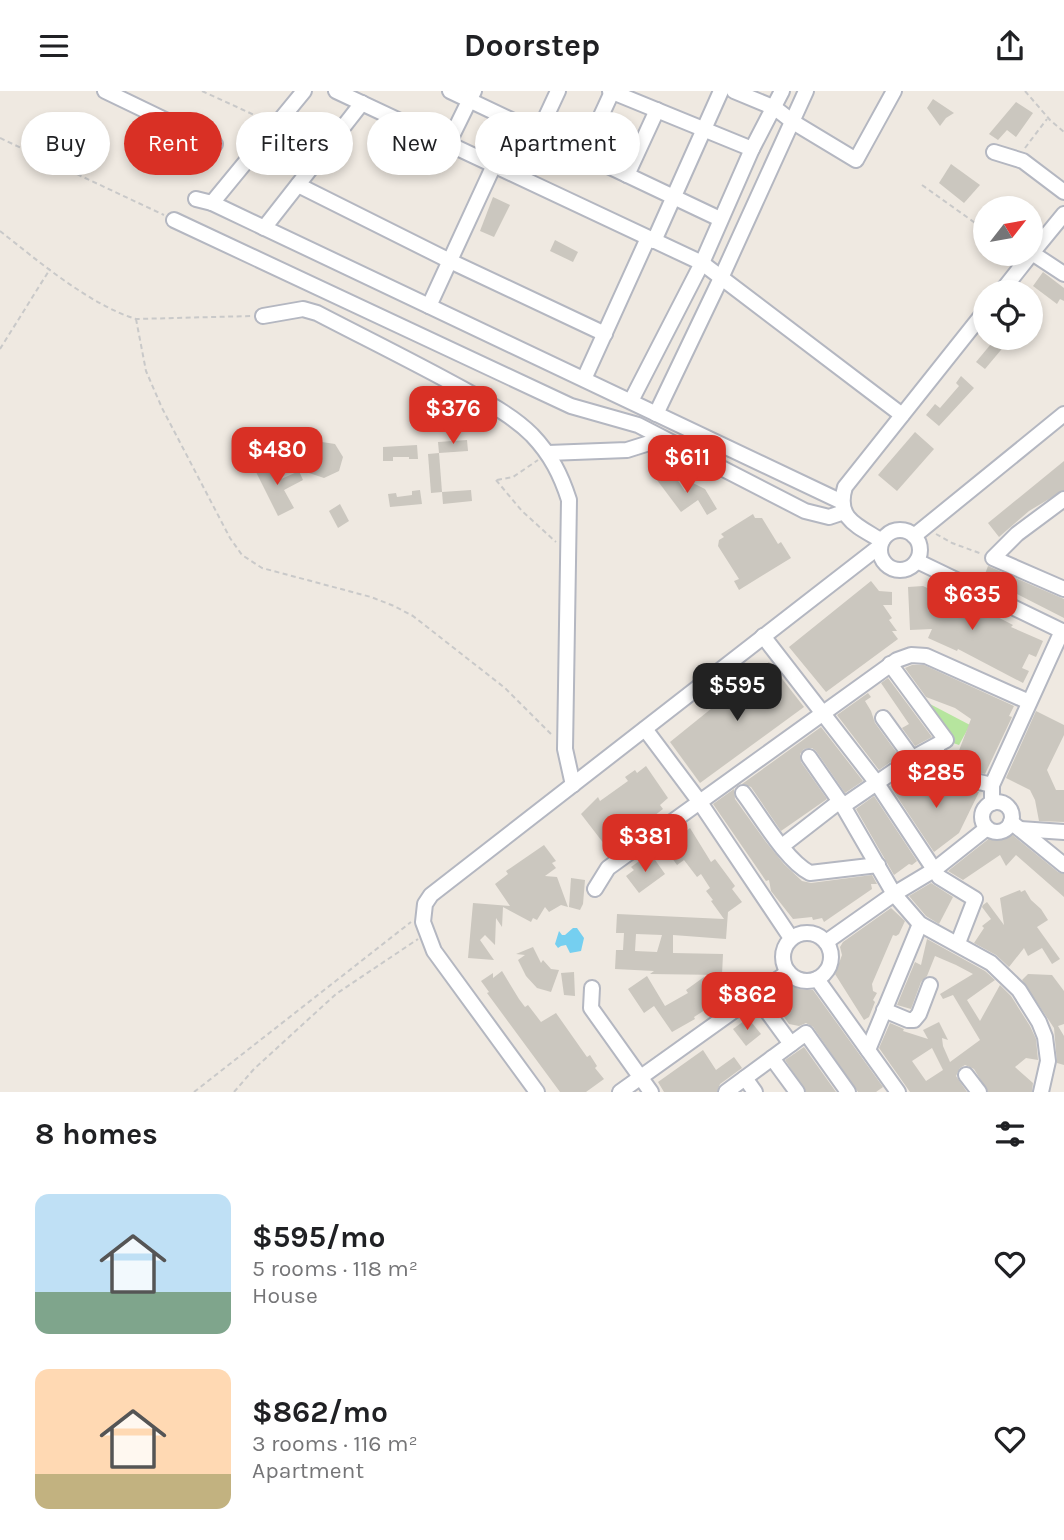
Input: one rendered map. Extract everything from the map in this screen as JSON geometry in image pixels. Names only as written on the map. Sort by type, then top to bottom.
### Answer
[{"type":"street","points":[[105,91],[149,112]]},
{"type":"street","points":[[212,203],[304,91]]},
{"type":"street","points":[[337,91],[381,112]]},
{"type":"street","points":[[450,91],[472,96],[500,112]]},
{"type":"street","points":[[548,112],[558,91]]},
{"type":"street","points":[[602,112],[611,91],[752,149]]},
{"type":"street","points":[[584,379],[705,130],[721,91]]},
{"type":"street","points":[[734,91],[775,108],[856,160],[894,91]]},
{"type":"street","points":[[631,401],[702,264],[752,149],[782,91]]},
{"type":"street","points":[[656,414],[806,91]]},
{"type":"street","points":[[461,118],[472,96]]},
{"type":"street","points":[[264,228],[362,103]]},
{"type":"street","points":[[640,147],[657,110]]},
{"type":"street","points":[[994,152],[1018,158],[1064,192]]},
{"type":"street","points":[[429,306],[489,175]]},
{"type":"street","points":[[515,175],[702,264],[902,415]]},
{"type":"street","points":[[627,175],[720,219]]},
{"type":"street","points":[[298,185],[604,334]]},
{"type":"street","points":[[197,199],[212,203],[631,401],[843,507],[859,527],[881,543],[884,562],[892,569],[908,568],[917,561],[920,532]]},
{"type":"street","points":[[1043,240],[1064,214]]},
{"type":"street","points":[[174,220],[571,406],[650,432],[805,511],[829,517],[843,507],[850,480],[973,326]]},
{"type":"street","points":[[1043,260],[1064,274]]},
{"type":"street","points":[[1010,280],[1021,266]]},
{"type":"street","points":[[263,316],[303,309],[317,313],[502,411],[531,434],[548,453],[560,472],[569,500],[565,749],[573,785]]},
{"type":"street","points":[[537,1092],[434,951],[426,934],[423,913],[425,904],[432,895],[894,531],[920,532],[1064,414]]},
{"type":"street","points":[[548,453],[627,450],[650,432]]},
{"type":"street","points":[[1064,499],[1017,534],[993,558],[1064,589]]},
{"type":"street","points":[[917,561],[1063,631],[992,785],[992,803]]},
{"type":"street","points":[[763,636],[876,782],[934,870],[943,881],[975,900],[958,943]]},
{"type":"street","points":[[596,889],[608,868],[890,664],[911,655],[926,656],[1029,702]]},
{"type":"street","points":[[782,846],[841,803],[912,758],[935,747],[945,738],[890,664]]},
{"type":"street","points":[[883,718],[933,786],[951,772]]},
{"type":"street","points":[[645,729],[699,801],[792,938]]},
{"type":"street","points":[[935,747],[944,765],[951,772],[992,785]]},
{"type":"street","points":[[808,757],[841,803],[894,894],[920,924],[958,943],[999,969],[1019,990],[1045,1037],[1048,1061],[1041,1092]]},
{"type":"street","points":[[743,793],[782,846],[810,873],[878,865]]},
{"type":"street","points":[[1064,832],[1015,826],[993,832],[983,822],[982,814],[992,803],[1007,807],[1015,826],[1064,865]]},
{"type":"street","points":[[826,942],[894,894],[934,870],[987,828]]},
{"type":"street","points":[[868,1050],[920,924]]},
{"type":"street","points":[[800,933],[811,933],[826,942],[831,953],[830,963],[817,979],[801,980],[788,972],[783,962],[783,954],[792,938],[800,933]]},
{"type":"street","points":[[620,1092],[788,972]]},
{"type":"street","points":[[817,979],[898,1092]]},
{"type":"street","points":[[884,1010],[914,1020],[930,985]]},
{"type":"street","points":[[592,988],[591,1008],[651,1092]]},
{"type":"street","points":[[755,995],[791,1044]]},
{"type":"street","points":[[726,1092],[806,1034],[848,1092]]},
{"type":"street","points":[[772,1058],[797,1092]]},
{"type":"street","points":[[966,1075],[979,1092]]},
{"type":"street","points":[[745,1078],[755,1092]]},
{"type":"path","points":[[202,91],[248,112]]},
{"type":"path","points":[[1025,91],[1064,132]]},
{"type":"path","points":[[1018,158],[1048,118]]},
{"type":"path","points":[[0,138],[174,220]]},
{"type":"path","points":[[922,185],[973,221]]},
{"type":"path","points":[[0,230],[106,307],[136,319],[263,316]]},
{"type":"path","points":[[0,349],[51,268]]},
{"type":"path","points":[[136,319],[146,371],[162,408],[225,529],[242,555],[262,568],[370,597],[412,616],[505,688],[565,749]]},
{"type":"path","points":[[548,453],[513,477],[496,480],[522,510],[556,542]]},
{"type":"path","points":[[920,532],[993,558]]},
{"type":"path","points":[[194,1092],[423,913]]},
{"type":"path","points":[[234,1092],[263,1060],[336,994],[426,934]]},
{"type":"green space","points":[[928,703],[970,725],[959,745],[950,742],[922,709]]},
{"type":"water","points":[[577,928],[584,938],[581,951],[570,953],[566,945],[558,948],[555,944],[559,931],[565,935]]},
{"type":"building","points":[[933,99],[954,113],[940,126],[927,108]]},
{"type":"building","points":[[1016,102],[1033,113],[1016,137],[1007,130],[998,140],[989,134]]},
{"type":"building","points":[[951,164],[980,185],[964,203],[939,183]]},
{"type":"building","points":[[493,197],[510,205],[494,237],[480,231]]},
{"type":"building","points":[[555,240],[578,252],[573,262],[550,251]]},
{"type":"building","points":[[1043,272],[1064,288],[1064,301],[1060,299],[1057,304],[1043,294],[1043,280],[1037,280]]},
{"type":"building","points":[[986,350],[1001,350],[985,369],[976,362]]},
{"type":"building","points":[[961,376],[974,388],[939,426],[926,415],[935,404],[940,408],[959,386],[956,383]]},
{"type":"building","points":[[915,432],[934,449],[897,491],[878,475]]},
{"type":"building","points":[[467,440],[468,451],[439,453],[438,442]]},
{"type":"building","points":[[322,442],[335,444],[343,457],[339,471],[324,478],[300,470],[308,466],[305,461],[311,449]]},
{"type":"building","points":[[417,445],[418,459],[393,457],[393,461],[383,461],[383,447]]},
{"type":"building","points":[[439,453],[442,492],[431,493],[428,454]]},
{"type":"building","points":[[269,461],[279,480],[299,471],[303,480],[284,490],[294,508],[278,516],[254,468]]},
{"type":"building","points":[[1064,461],[1064,490],[1029,511],[999,537],[988,523]]},
{"type":"building","points":[[665,474],[669,479],[674,475],[685,491],[693,483],[705,489],[717,509],[707,515],[698,500],[681,512],[657,480]]},
{"type":"building","points":[[420,490],[422,504],[390,507],[388,494],[396,493],[397,497],[412,495],[412,491]]},
{"type":"building","points":[[471,490],[472,501],[443,504],[442,492]]},
{"type":"building","points":[[340,504],[349,521],[338,528],[329,511]]},
{"type":"building","points":[[753,514],[755,518],[762,518],[778,544],[781,542],[791,558],[739,590],[734,581],[739,579],[718,546],[719,540],[724,537],[721,534]]},
{"type":"building","points":[[988,566],[1064,599],[1064,618],[1009,590],[1011,586],[985,574]]},
{"type":"building","points":[[871,581],[879,591],[892,592],[892,605],[883,605],[892,618],[889,620],[897,631],[892,631],[898,639],[826,692],[789,647]]},
{"type":"building","points":[[923,586],[982,613],[984,610],[1013,625],[1011,627],[1043,641],[1036,657],[1029,654],[1022,668],[1029,671],[1023,683],[958,649],[957,651],[928,638],[932,629],[910,630],[908,587]]},
{"type":"building","points":[[769,662],[804,707],[700,783],[670,742]]},
{"type":"building","points":[[924,665],[1014,706],[1009,716],[1012,717],[985,774],[967,769],[955,761],[971,719],[955,708],[926,697],[905,668]]},
{"type":"building","points":[[888,678],[932,737],[915,746],[902,728],[909,724],[881,683]]},
{"type":"building","points":[[868,693],[871,697],[865,701],[875,723],[899,756],[879,770],[837,715]]},
{"type":"building","points":[[1036,711],[1064,725],[1064,735],[1047,770],[1056,790],[1064,790],[1064,822],[1039,821],[1030,790],[1006,778]]},
{"type":"building","points":[[821,727],[863,781],[845,793],[816,751],[812,748],[804,749],[800,754],[801,762],[827,799],[781,831],[751,787],[742,784]]},
{"type":"building","points":[[646,766],[668,798],[660,805],[663,809],[646,822],[644,820],[608,849],[581,814],[598,797],[600,801],[628,781],[625,777]]},
{"type":"building","points":[[913,776],[933,799],[951,785],[979,792],[959,833],[934,852],[890,786],[900,779],[903,783]]},
{"type":"building","points":[[734,789],[735,799],[766,842],[802,881],[811,883],[872,875],[877,884],[871,884],[872,889],[824,922],[822,918],[813,920],[812,917],[793,919],[771,891],[769,880],[766,881],[713,804]]},
{"type":"building","points":[[874,796],[917,861],[894,875],[856,809]]},
{"type":"building","points":[[690,828],[711,862],[715,859],[735,886],[732,889],[742,902],[728,912],[726,939],[673,935],[673,953],[723,954],[722,975],[650,974],[654,971],[615,969],[616,950],[623,950],[624,933],[616,933],[617,914],[724,919],[711,901],[713,900],[706,891],[710,888],[701,874],[697,877],[684,860],[677,865],[664,847],[672,841],[670,838],[680,831],[682,834]],"holes":[[[636,934],[662,935],[657,952],[635,951]]]},
{"type":"building","points":[[1010,833],[1064,874],[1064,897],[1016,855],[1006,866],[1000,855],[963,880],[948,871],[991,837]]},
{"type":"building","points":[[544,845],[556,861],[552,863],[556,868],[545,876],[557,877],[568,907],[561,905],[549,912],[545,907],[537,920],[533,918],[531,922],[503,907],[502,927],[496,918],[495,945],[485,935],[480,940],[494,960],[468,958],[473,903],[510,906],[495,884],[508,874],[506,871]]},
{"type":"building","points":[[653,857],[665,874],[639,893],[626,876],[634,870],[631,867],[642,859],[645,863]]},
{"type":"building","points":[[571,878],[585,880],[580,910],[569,907]]},
{"type":"building","points":[[931,883],[953,897],[939,924],[926,916],[909,896]]},
{"type":"building","points":[[1025,890],[1048,920],[1037,927],[1060,959],[1052,964],[1042,948],[1028,956],[1024,948],[1009,967],[996,955],[974,943],[984,928],[982,926],[991,919],[983,905],[987,902],[1004,925],[1000,898]]},
{"type":"building","points":[[891,908],[905,921],[899,934],[893,935],[872,984],[873,991],[877,993],[873,1000],[875,1002],[869,1017],[864,1020],[835,974],[842,955],[840,947],[843,942]]},
{"type":"building","points":[[927,939],[985,971],[995,980],[967,1000],[980,1021],[1000,985],[1011,996],[1036,1039],[1038,1060],[1026,1058],[1015,1067],[1033,1083],[1032,1092],[988,1092],[974,1069],[965,1065],[956,1076],[967,1092],[910,1092],[879,1048],[890,1023],[904,1029],[903,1031],[928,1039],[923,1030],[939,1022],[948,1040],[942,1038],[950,1062],[980,1040],[953,995],[943,999],[940,994],[973,974],[935,956],[911,1009],[897,1005],[915,962],[921,965]],"holes":[[[932,1048],[943,1070],[926,1081],[912,1061]]]},
{"type":"building","points":[[533,947],[541,963],[543,960],[551,969],[559,970],[551,992],[537,988],[526,976],[518,960],[525,955],[516,954]]},
{"type":"building","points":[[502,971],[525,1007],[528,1005],[541,1022],[556,1013],[587,1057],[590,1055],[597,1066],[595,1068],[604,1079],[586,1092],[560,1092],[481,981],[493,973],[493,978]]},
{"type":"building","points":[[574,972],[575,996],[564,995],[561,973]]},
{"type":"building","points":[[1028,974],[1052,975],[1064,991],[1064,1024],[1058,1026],[1064,1036],[1064,1065],[1057,1063],[1054,1028],[1022,980]]},
{"type":"building","points":[[647,976],[665,1006],[688,993],[686,990],[704,977],[718,997],[703,1007],[705,1010],[694,1017],[695,1019],[672,1032],[654,1006],[644,1013],[628,989]]},
{"type":"building","points":[[788,984],[799,989],[813,990],[883,1087],[876,1092],[858,1092],[813,1027],[806,1023],[799,1026],[789,1024],[770,997]]},
{"type":"building","points":[[748,1018],[761,1034],[746,1046],[733,1029]]},
{"type":"building","points":[[804,1047],[836,1092],[806,1092],[785,1060]]},
{"type":"building","points":[[703,1050],[716,1070],[734,1057],[742,1068],[720,1084],[717,1092],[664,1092],[658,1082]]}]
